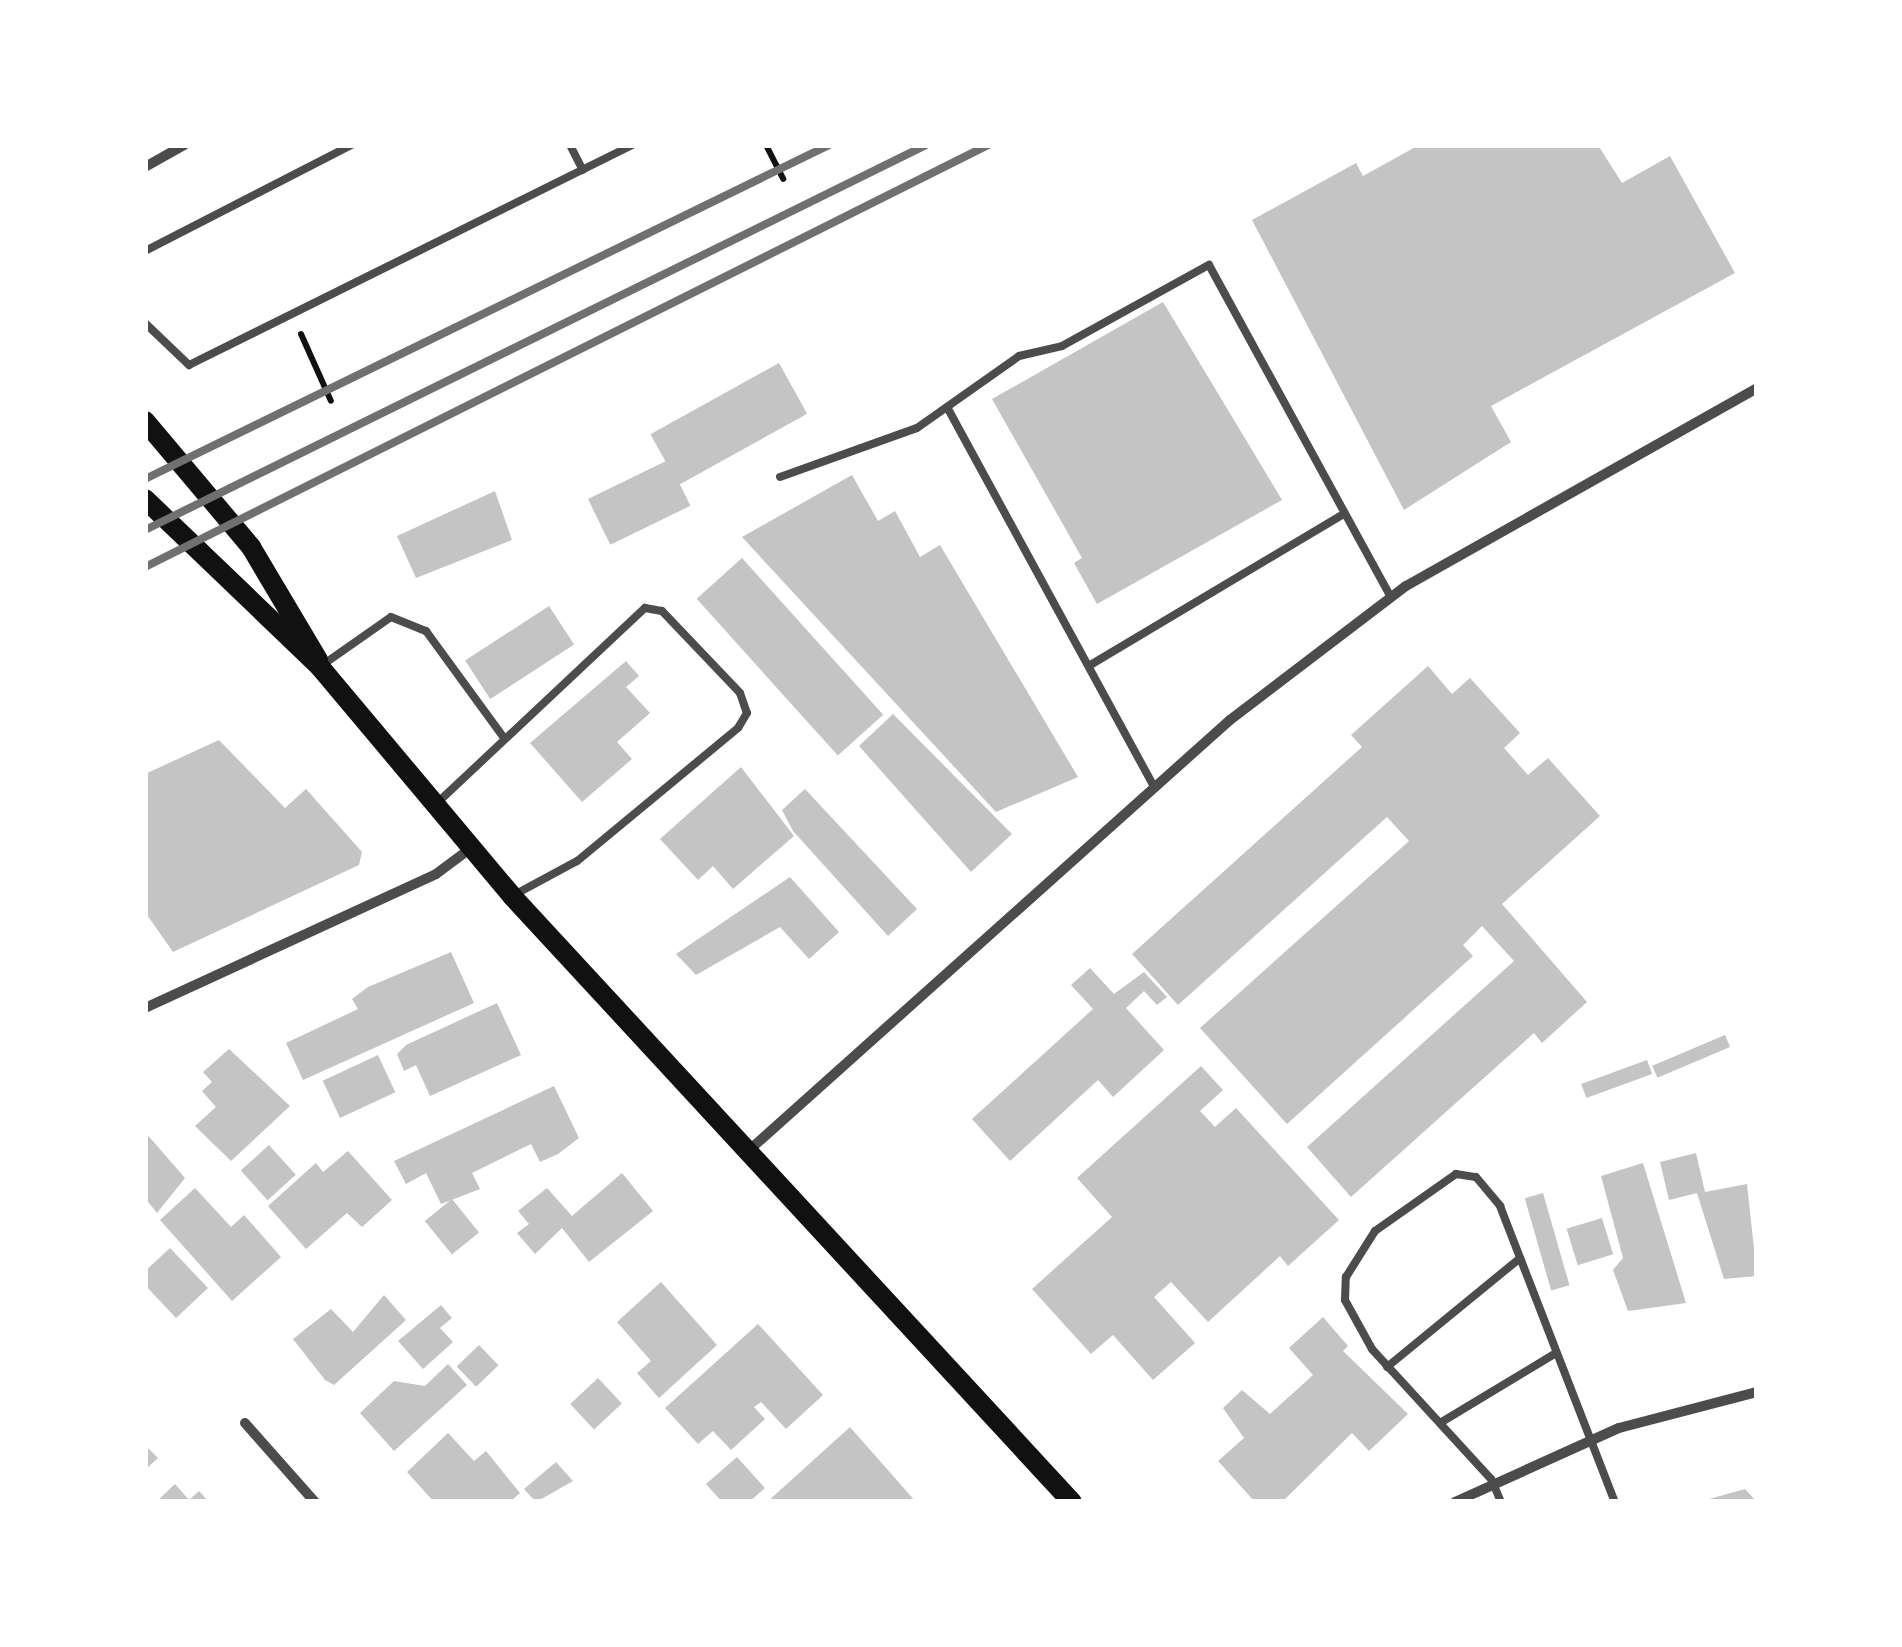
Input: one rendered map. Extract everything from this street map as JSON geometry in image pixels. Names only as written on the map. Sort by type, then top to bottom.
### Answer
[{"type":"main road","points":[[145,420],[251,547],[302,622],[320,667]]},
{"type":"main road","points":[[145,498],[320,667],[512,896],[1072,1502]]},
{"type":"street","points":[[145,167],[184,145]]},
{"type":"street","points":[[746,1153],[1154,787],[1390,598],[1757,388]]},
{"type":"street","points":[[145,1008],[436,874],[471,848]]},
{"type":"street","points":[[1456,1502],[1492,1479],[1589,1440],[1757,1392]]},
{"type":"street","points":[[246,1423],[316,1502]]},
{"type":"lane","points":[[145,251],[351,145]]},
{"type":"lane","points":[[570,145],[583,170]]},
{"type":"lane","points":[[145,323],[186,366],[633,145]]},
{"type":"lane","points":[[780,478],[917,428],[1019,356],[1062,346],[1209,265],[1390,598]]},
{"type":"lane","points":[[947,408],[1092,664],[1154,787]]},
{"type":"lane","points":[[1092,664],[1344,514]]},
{"type":"lane","points":[[434,806],[504,738],[655,607],[740,693],[747,713],[577,860],[512,896]]},
{"type":"lane","points":[[320,667],[391,617],[426,632],[504,738]]},
{"type":"lane","points":[[1501,1502],[1492,1479],[1356,1326],[1346,1278],[1375,1230],[1408,1202],[1456,1174],[1476,1177],[1492,1190],[1614,1502]]},
{"type":"lane","points":[[1388,1366],[1520,1258]]},
{"type":"lane","points":[[1440,1423],[1556,1352]]},
{"type":"path","points":[[766,145],[783,179]]},
{"type":"path","points":[[294,313],[330,402]]},
{"type":"building","points":[[1419,145],[1598,145],[1622,183],[1670,156],[1735,273],[1491,406],[1511,442],[1404,510],[1252,220],[1356,163],[1363,176]]},
{"type":"building","points":[[1163,302],[1282,500],[1097,604],[1074,563],[1082,558],[992,399]]},
{"type":"building","points":[[779,363],[807,414],[679,485],[650,434]]},
{"type":"building","points":[[668,460],[690,506],[610,545],[588,499]]},
{"type":"building","points":[[852,475],[878,521],[895,511],[920,557],[940,545],[1078,777],[996,812],[742,537]]},
{"type":"building","points":[[495,491],[512,540],[416,578],[397,536]]},
{"type":"building","points":[[742,558],[883,715],[838,756],[697,599]]},
{"type":"building","points":[[549,606],[574,645],[490,699],[465,660]]},
{"type":"building","points":[[626,661],[639,676],[626,687],[650,713],[617,742],[632,759],[582,802],[530,743]]},
{"type":"building","points":[[1428,666],[1452,694],[1470,678],[1520,733],[1504,748],[1528,775],[1548,758],[1600,816],[1502,904],[1587,1002],[1542,1043],[1534,1033],[1351,1197],[1307,1147],[1514,961],[1482,926],[1463,945],[1473,956],[1287,1124],[1200,1028],[1409,841],[1387,817],[1178,1005],[1132,954],[1362,747],[1351,735]]},
{"type":"building","points":[[893,714],[1012,834],[971,872],[859,746]]},
{"type":"building","points":[[219,740],[285,808],[306,789],[362,852],[359,865],[173,952],[145,912],[145,774]]},
{"type":"building","points":[[741,767],[794,836],[733,889],[713,866],[698,880],[660,839]]},
{"type":"building","points":[[805,789],[917,909],[888,936],[793,831],[782,810]]},
{"type":"building","points":[[790,877],[839,932],[809,959],[780,927],[696,975],[676,954]]},
{"type":"building","points":[[451,952],[474,1003],[303,1080],[286,1043],[358,1009],[352,999],[368,987]]},
{"type":"building","points":[[1090,968],[1114,994],[1144,972],[1167,997],[1157,1005],[1144,991],[1126,1008],[1164,1050],[1113,1097],[1098,1080],[1010,1161],[972,1119],[1093,1009],[1071,985]]},
{"type":"building","points":[[497,1003],[521,1055],[430,1096],[416,1065],[404,1071],[397,1054],[406,1045]]},
{"type":"building","points":[[1725,1035],[1730,1047],[1657,1078],[1652,1066]]},
{"type":"building","points":[[229,1049],[290,1106],[231,1161],[195,1126],[216,1107],[202,1091],[212,1082],[203,1072]]},
{"type":"building","points":[[378,1055],[395,1092],[340,1118],[323,1081]]},
{"type":"building","points":[[1647,1060],[1652,1074],[1586,1098],[1581,1084]]},
{"type":"building","points":[[1201,1066],[1223,1090],[1200,1111],[1215,1127],[1236,1108],[1339,1220],[1288,1266],[1280,1256],[1208,1322],[1171,1282],[1154,1297],[1195,1343],[1153,1380],[1113,1335],[1091,1354],[1032,1289],[1112,1217],[1077,1178]]},
{"type":"building","points":[[554,1086],[579,1138],[558,1154],[540,1162],[531,1144],[472,1173],[480,1189],[441,1204],[426,1173],[406,1184],[394,1161]]},
{"type":"building","points":[[145,1132],[185,1178],[157,1213],[145,1198]]},
{"type":"building","points":[[269,1145],[296,1175],[268,1200],[241,1170]]},
{"type":"building","points":[[348,1151],[392,1200],[362,1227],[347,1213],[306,1249],[268,1206],[316,1163],[323,1172]]},
{"type":"building","points":[[1696,1153],[1705,1192],[1747,1184],[1757,1276],[1724,1279],[1697,1193],[1669,1200],[1660,1162]]},
{"type":"building","points":[[1643,1163],[1686,1303],[1628,1311],[1613,1270],[1623,1258],[1601,1176]]},
{"type":"building","points":[[622,1173],[653,1211],[589,1262],[562,1228],[535,1254],[517,1233],[529,1224],[518,1211],[547,1188],[572,1216]]},
{"type":"building","points":[[195,1188],[231,1227],[244,1215],[281,1257],[232,1301],[160,1220]]},
{"type":"building","points":[[1543,1193],[1569,1285],[1551,1291],[1525,1198]]},
{"type":"building","points":[[452,1199],[479,1232],[452,1254],[425,1221]]},
{"type":"building","points":[[1602,1218],[1613,1254],[1578,1265],[1567,1229]]},
{"type":"building","points":[[170,1248],[208,1288],[176,1318],[145,1285],[145,1271]]},
{"type":"building","points":[[661,1282],[717,1345],[659,1398],[637,1373],[651,1361],[617,1322]]},
{"type":"building","points":[[384,1295],[406,1320],[334,1385],[325,1380],[293,1339],[331,1309],[353,1332]]},
{"type":"building","points":[[441,1305],[452,1318],[440,1328],[453,1342],[423,1369],[398,1341]]},
{"type":"building","points":[[1323,1317],[1348,1346],[1343,1351],[1408,1414],[1369,1451],[1352,1433],[1283,1501],[1255,1502],[1218,1461],[1244,1438],[1223,1408],[1242,1390],[1270,1414],[1313,1375],[1289,1348]]},
{"type":"building","points":[[758,1324],[823,1395],[786,1429],[761,1402],[754,1407],[765,1419],[731,1450],[713,1431],[698,1444],[665,1408]]},
{"type":"building","points":[[479,1345],[498,1365],[476,1387],[457,1367]]},
{"type":"building","points":[[448,1364],[467,1385],[394,1451],[360,1413],[394,1381],[425,1386]]},
{"type":"building","points":[[598,1378],[622,1404],[594,1430],[570,1404]]},
{"type":"building","points":[[850,1427],[916,1502],[767,1502]]},
{"type":"building","points":[[448,1433],[474,1461],[486,1451],[520,1493],[510,1502],[434,1502],[407,1472]]},
{"type":"building","points":[[145,1445],[158,1458],[145,1470]]},
{"type":"building","points":[[737,1457],[765,1488],[749,1502],[722,1502],[706,1484]]},
{"type":"building","points":[[556,1462],[573,1481],[536,1502],[524,1489]]},
{"type":"building","points":[[175,1484],[189,1500],[199,1491],[209,1502],[156,1502]]},
{"type":"building","points":[[1745,1489],[1757,1502],[1702,1502],[1702,1501]]},
{"type":"railway","points":[[145,479],[829,145]]},
{"type":"railway","points":[[145,530],[926,145]]},
{"type":"railway","points":[[145,567],[988,145]]}]
